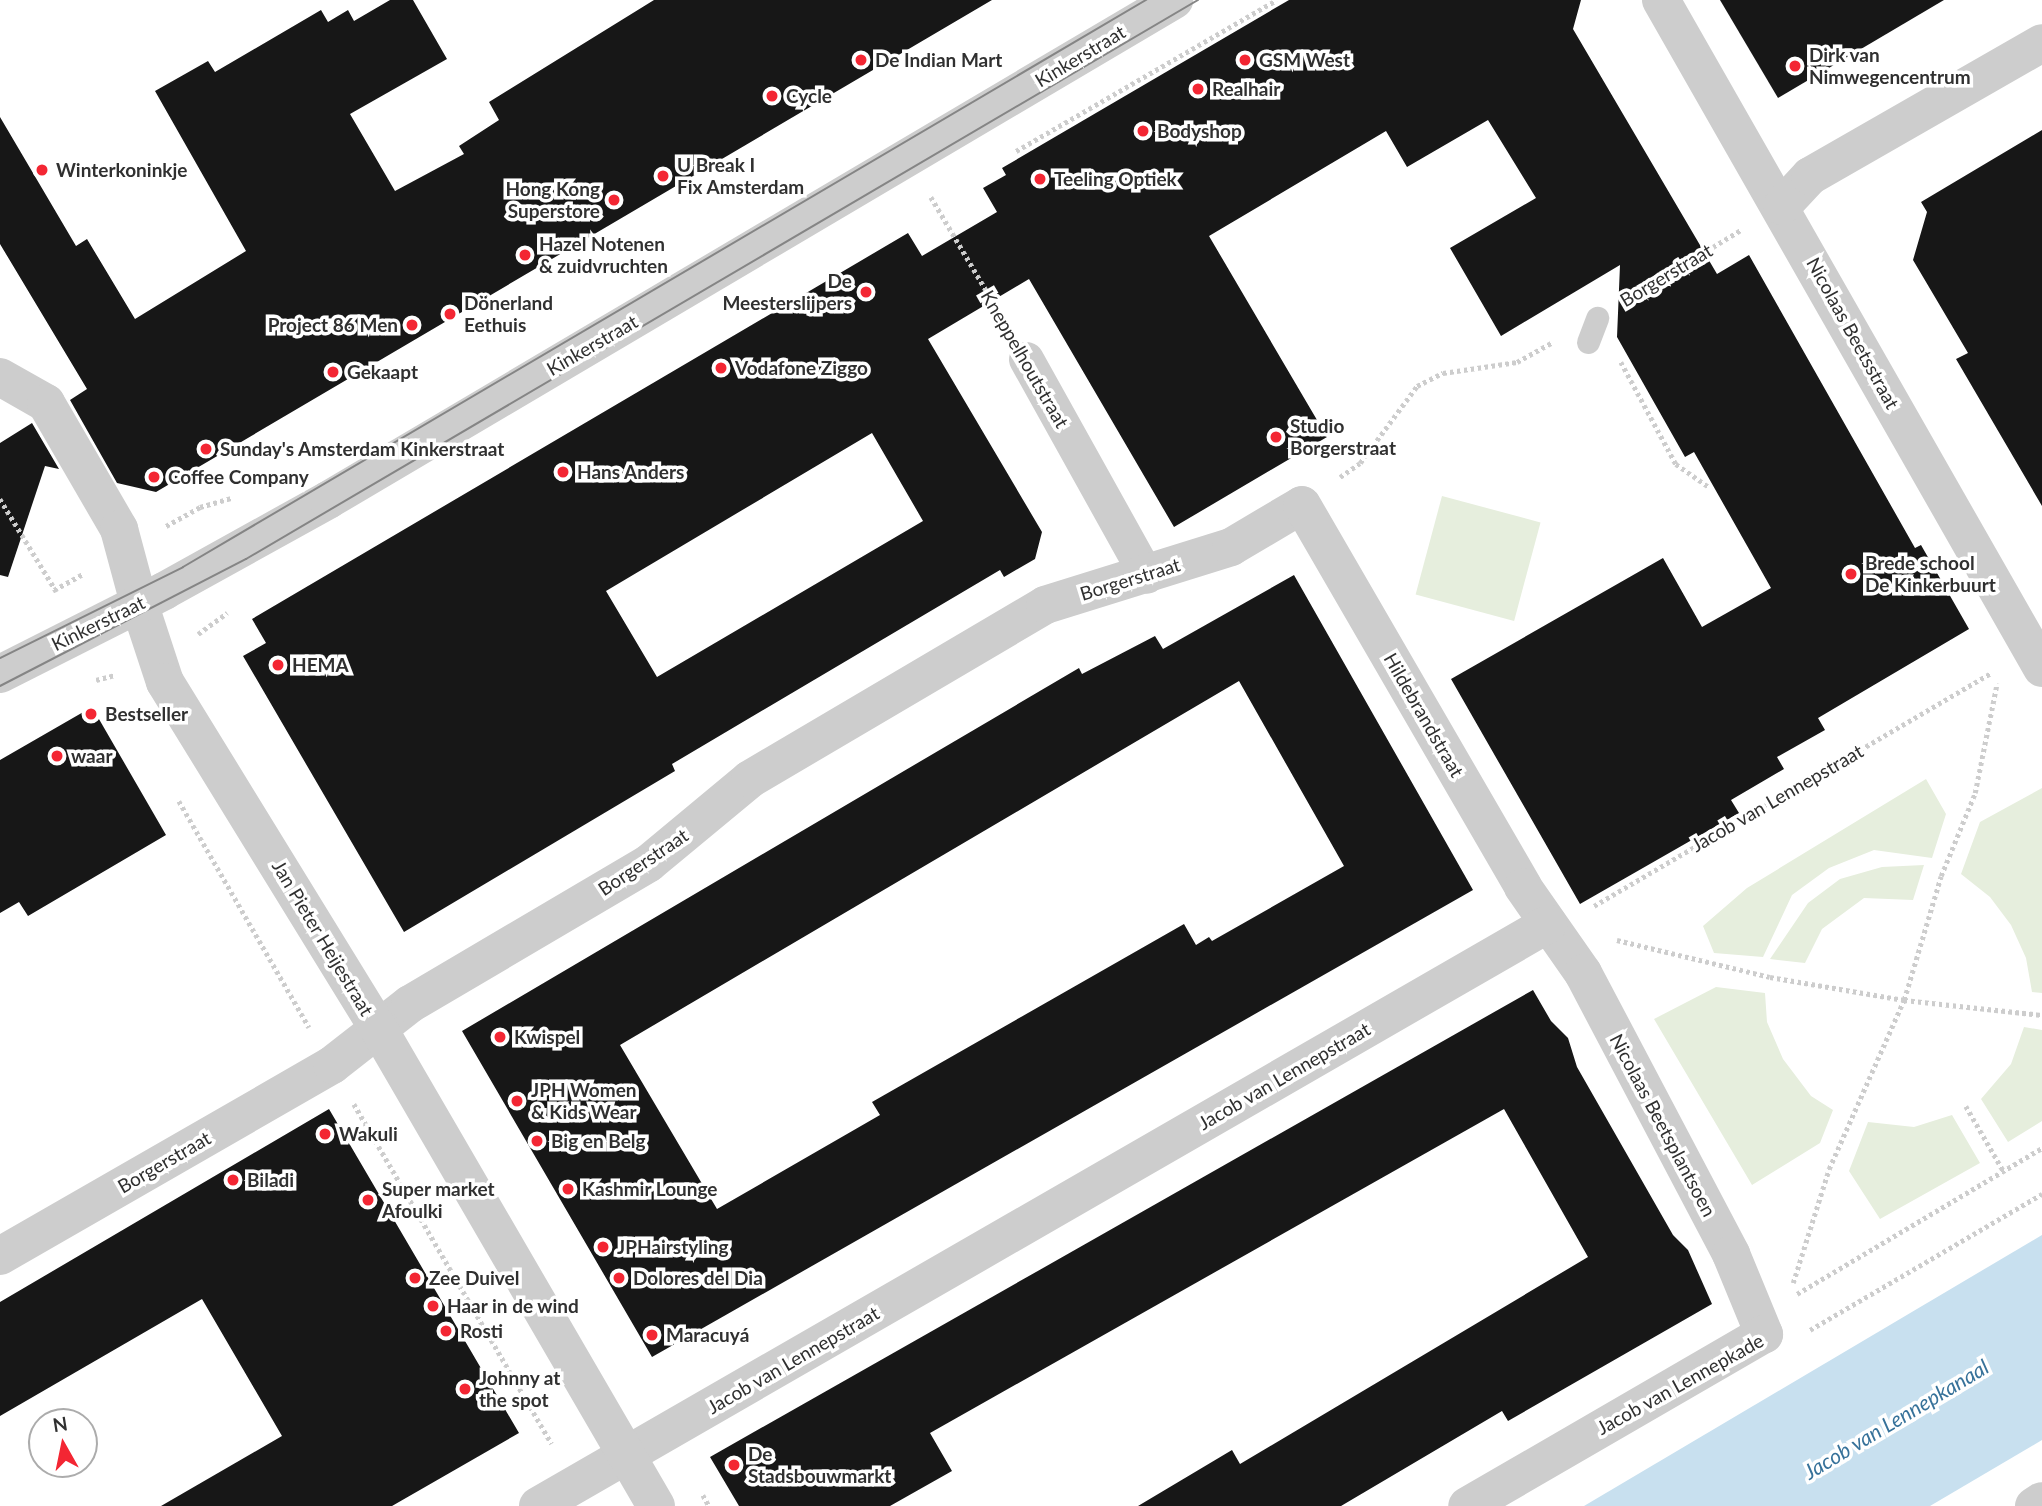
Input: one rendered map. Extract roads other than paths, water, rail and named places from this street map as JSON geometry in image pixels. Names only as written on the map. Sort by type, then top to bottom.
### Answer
[{"type":"street","name":"Kinkerstraat","points":[[0,674],[139,603],[328,500],[1174,0]]},
{"type":"street","name":"Nicolaas Beetsstraat","points":[[1661,0],[1782,206],[2042,668]]},
{"type":"street","points":[[1782,206],[1810,176],[2042,43]]},
{"type":"street","name":"Kneppelhoutstraat","points":[[1026,359],[1147,576]]},
{"type":"street","name":"Jan Pieter Heijestraat","points":[[0,377],[46,403],[119,529],[164,682],[377,1026],[656,1506]]},
{"type":"street","name":"Borgerstraat","points":[[0,1256],[332,1065],[377,1026],[649,863],[750,779],[1045,605],[1147,576],[1231,547],[1316,506]]},
{"type":"street","name":"Hildebrandstraat","points":[[1316,506],[1548,924]]},
{"type":"street","name":"Nicolaas Beetsplantsoen","points":[[1548,924],[1583,973],[1731,1254],[1764,1334]]},
{"type":"street","name":"Jacob van Lennepstraat","points":[[538,1506],[1548,924]]},
{"type":"street","name":"Jacob van Lennepkade","points":[[1467,1506],[1764,1334]]},
{"type":"street","points":[[2034,1506],[2042,1501]]},
{"type":"lane","points":[[1588,342],[1597,318]]},
{"type":"water","name":"Jacob van Lennepkanaal","points":[[2042,1235],[2042,1440],[1930,1506],[1584,1506]]},
{"type":"tram line","points":[[0,658],[183,567],[1146,0]]},
{"type":"tram line","points":[[0,686],[246,559],[1198,0]]},
{"type":"place","name":"De Indian Mart","points":[[861,60]]},
{"type":"place","name":"GSM West","points":[[1245,60]]},
{"type":"place","name":"Dirk van Nimwegencentrum","points":[[1795,66]]},
{"type":"place","name":"Realhair","points":[[1198,89]]},
{"type":"place","name":"Cycle","points":[[772,96]]},
{"type":"place","name":"Bodyshop","points":[[1143,131]]},
{"type":"place","name":"Winterkoninkje","points":[[42,170]]},
{"type":"place","name":"U Break I Fix Amsterdam","points":[[663,176]]},
{"type":"place","name":"Teeling Optiek","points":[[1040,179]]},
{"type":"place","name":"Hong Kong Superstore","points":[[614,200]]},
{"type":"place","name":"Hazel Notenen & zuidvruchten","points":[[525,255]]},
{"type":"place","name":"De Meesterslijpers","points":[[866,292]]},
{"type":"place","name":"Dönerland Eethuis","points":[[450,314]]},
{"type":"place","name":"Project 86 Men","points":[[412,325]]},
{"type":"place","name":"Vodafone Ziggo","points":[[721,368]]},
{"type":"place","name":"Gekaapt","points":[[333,372]]},
{"type":"place","name":"Studio Borgerstraat","points":[[1276,437]]},
{"type":"place","name":"Sunday's Amsterdam Kinkerstraat","points":[[206,449]]},
{"type":"place","name":"Hans Anders","points":[[563,472]]},
{"type":"place","name":"Coffee Company","points":[[154,477]]},
{"type":"place","name":"Brede school De Kinkerbuurt","points":[[1851,574]]},
{"type":"place","name":"HEMA","points":[[278,665]]},
{"type":"place","name":"Bestseller","points":[[91,714]]},
{"type":"place","name":"waar","points":[[57,756]]},
{"type":"place","name":"Kwispel","points":[[500,1037]]},
{"type":"place","name":"JPH Women & Kids Wear","points":[[517,1101]]},
{"type":"place","name":"Wakuli","points":[[325,1134]]},
{"type":"place","name":"Big en Belg","points":[[537,1141]]},
{"type":"place","name":"Biladi","points":[[233,1180]]},
{"type":"place","name":"Kashmir Lounge","points":[[568,1189]]},
{"type":"place","name":"Super market Afoulki","points":[[368,1200]]},
{"type":"place","name":"JPHairstyling","points":[[603,1247]]},
{"type":"place","name":"Zee Duivel","points":[[415,1278]]},
{"type":"place","name":"Dolores del Dia","points":[[619,1278]]},
{"type":"place","name":"Haar in de wind","points":[[433,1306]]},
{"type":"place","name":"Rosti","points":[[446,1331]]},
{"type":"place","name":"Maracuyá","points":[[652,1335]]},
{"type":"place","name":"Johnny at the spot","points":[[465,1389]]},
{"type":"place","name":"De Stadsbouwmarkt","points":[[734,1465]]}]
